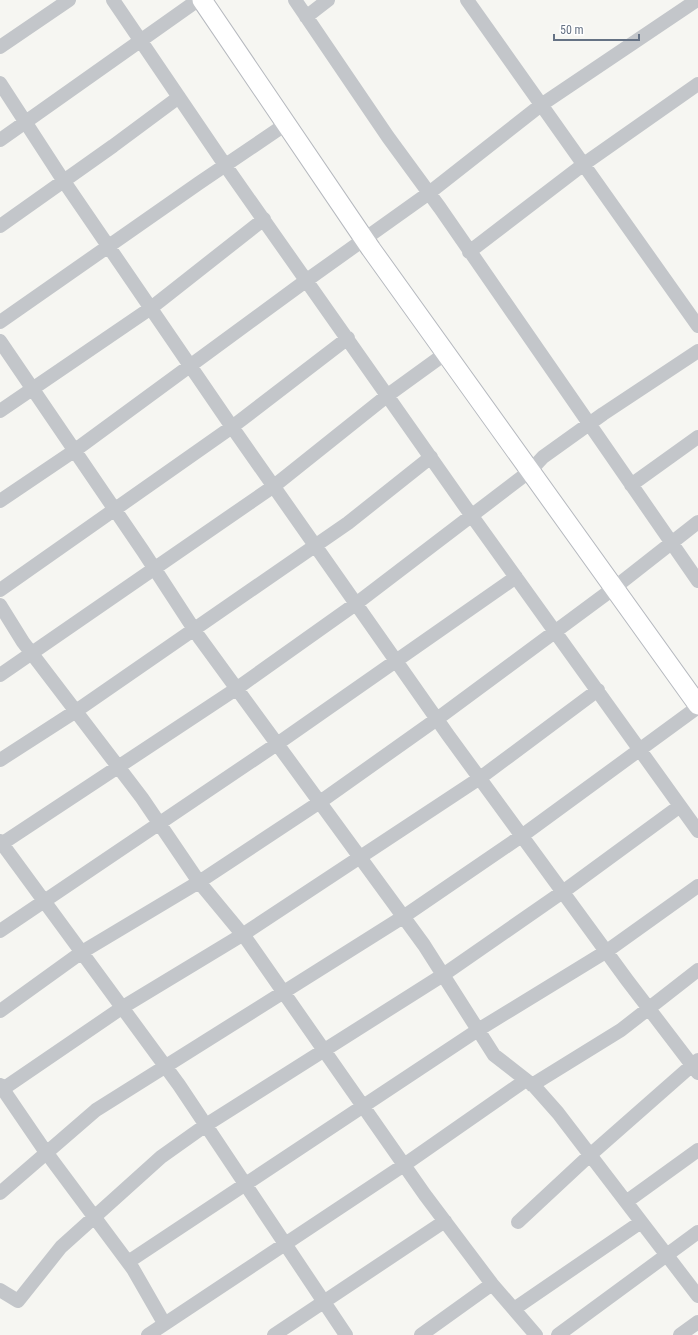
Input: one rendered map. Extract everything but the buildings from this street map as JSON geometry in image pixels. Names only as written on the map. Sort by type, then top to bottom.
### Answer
[{"type":"street","points":[[0,47],[69,0]]},
{"type":"street","points":[[114,0],[225,165],[516,577],[698,831]]},
{"type":"street","points":[[0,140],[200,0],[364,240],[698,706],[523,836],[403,917],[96,1110],[0,1193]]},
{"type":"street","points":[[295,0],[698,581]]},
{"type":"street","points":[[306,17],[328,0]]},
{"type":"street","points":[[467,0],[698,326]]},
{"type":"street","points":[[0,501],[74,451],[307,280],[429,194],[541,105],[697,0]]},
{"type":"street","points":[[0,83],[63,180],[232,427],[438,719],[648,1008],[696,1066],[590,1155],[518,1222]]},
{"type":"street","points":[[469,252],[584,164],[698,84]]},
{"type":"street","points":[[0,226],[179,97]]},
{"type":"street","points":[[0,322],[286,124]]},
{"type":"street","points":[[0,411],[151,308],[264,219]]},
{"type":"street","points":[[0,590],[232,427],[348,338]]},
{"type":"street","points":[[0,341],[154,568],[194,630],[320,802],[359,859],[424,945],[494,1055],[529,1083],[558,1113],[698,1296]]},
{"type":"street","points":[[346,1335],[166,1066],[1,843],[236,689],[357,603],[473,516],[530,471],[543,457],[698,350]]},
{"type":"street","points":[[0,675],[274,486],[388,395],[446,353]]},
{"type":"street","points":[[631,485],[698,437]]},
{"type":"street","points":[[0,760],[76,711],[316,545],[348,522],[431,456]]},
{"type":"street","points":[[0,1011],[82,952],[198,882],[320,802],[438,719],[555,630],[614,588],[670,542],[698,522]]},
{"type":"street","points":[[0,931],[278,744],[516,577]]},
{"type":"street","points":[[0,605],[32,654],[159,823],[198,882],[242,935],[284,993],[362,1108],[492,1284],[536,1335]]},
{"type":"street","points":[[164,1323],[128,1262],[46,1152],[1,1087],[123,1007],[242,935],[359,859],[480,778],[598,690]]},
{"type":"street","points":[[0,1290],[18,1301],[60,1246],[161,1157],[206,1125],[443,975],[564,892],[680,806]]},
{"type":"street","points":[[128,1262],[478,1030],[607,952],[698,886]]},
{"type":"street","points":[[148,1335],[529,1083],[621,1030],[698,970]]},
{"type":"street","points":[[626,1202],[698,1150]]},
{"type":"street","points":[[274,1335],[445,1221]]},
{"type":"street","points":[[514,1309],[641,1222]]},
{"type":"street","points":[[558,1335],[666,1254],[698,1232]]},
{"type":"street","points":[[421,1335],[492,1284]]},
{"type":"street","points":[[680,1335],[698,1322]]}]
